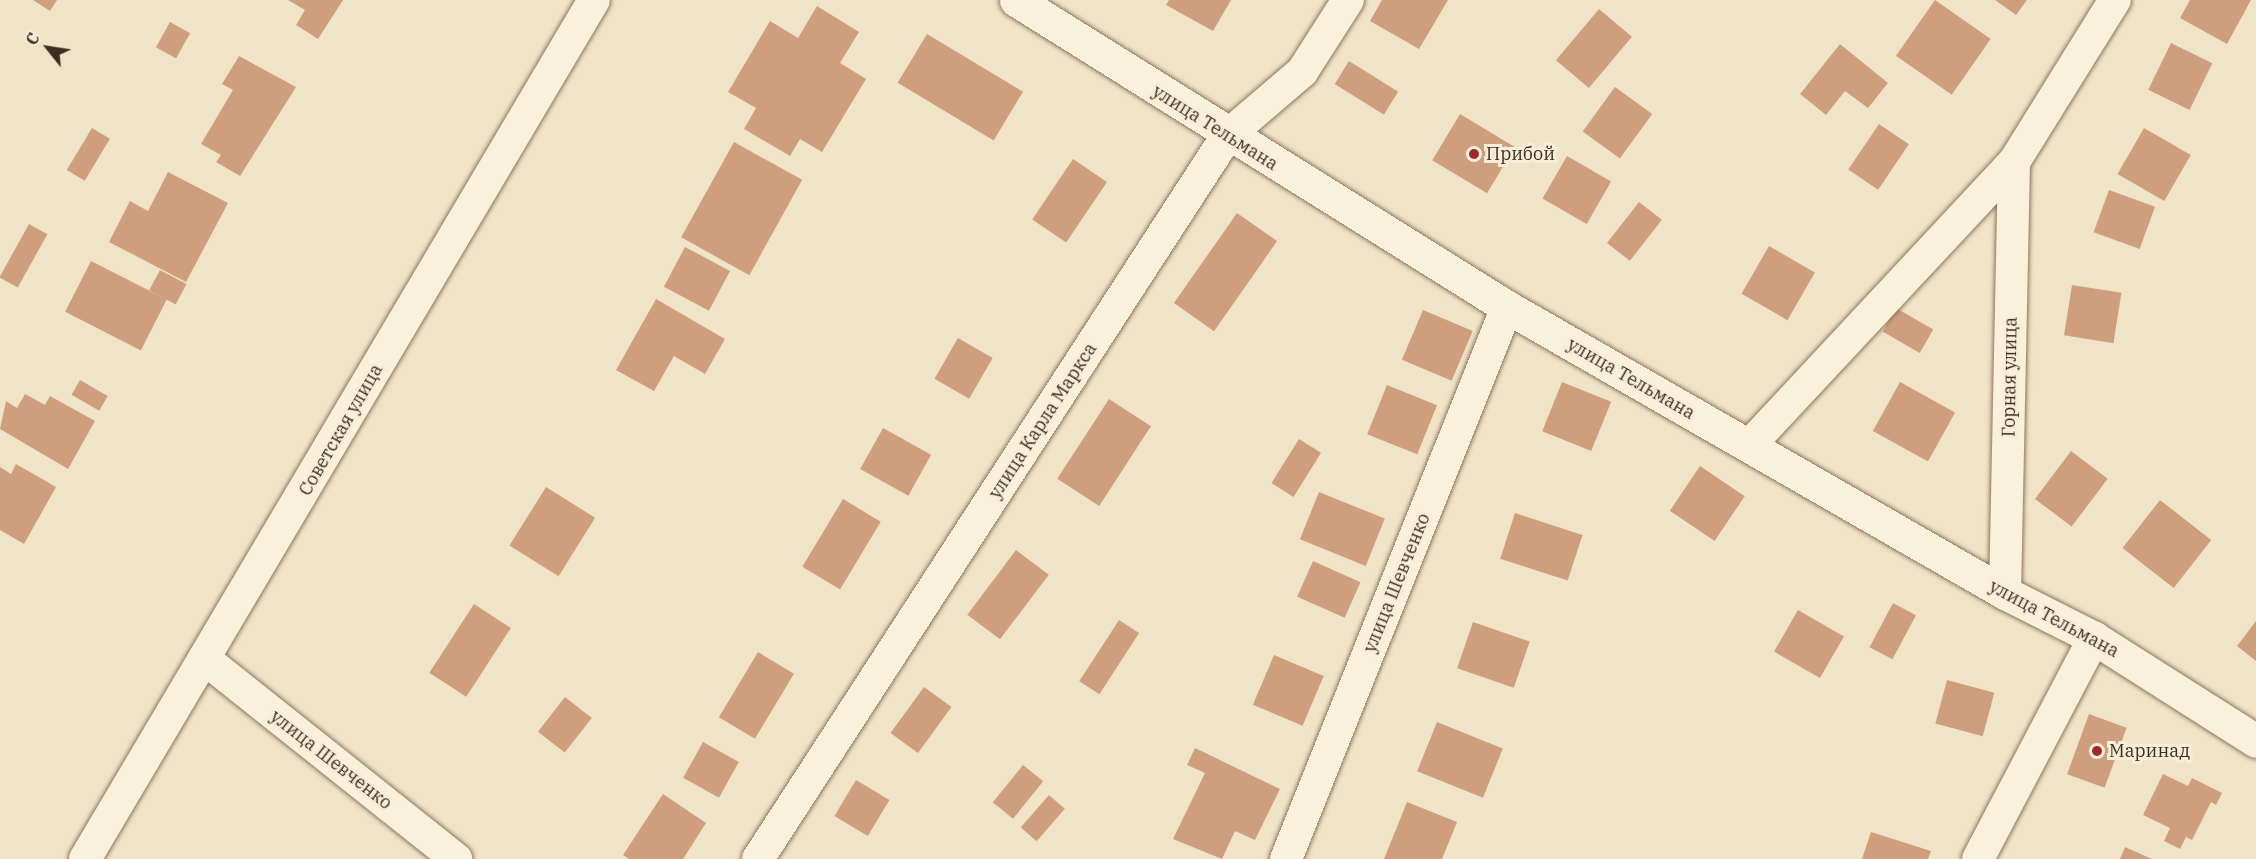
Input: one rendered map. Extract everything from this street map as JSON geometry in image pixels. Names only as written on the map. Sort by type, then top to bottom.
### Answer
[{"type":"street","name":"Советская улица","points":[[85,859],[206,660],[594,0]]},
{"type":"street","name":"улица Тельмана","points":[[1016,0],[1227,136],[1507,308],[2005,593],[2094,638],[2256,741]]},
{"type":"street","name":"улица Карла Маркса","points":[[758,859],[1227,136],[1302,72],[1348,0]]},
{"type":"street","points":[[1749,446],[2014,162],[2115,0]]},
{"type":"street","name":"Горная улица","points":[[2005,593],[2014,162]]},
{"type":"street","name":"улица Шевченко","points":[[1286,859],[1507,308]]},
{"type":"street","points":[[1978,859],[2094,638]]},
{"type":"street","name":"улица Шевченко","points":[[206,660],[456,859]]},
{"type":"building","points":[[33,0],[57,0],[50,11]]},
{"type":"building","points":[[288,0],[343,0],[318,39],[296,25],[305,10]]},
{"type":"building","points":[[1169,0],[1231,0],[1213,31],[1166,5]]},
{"type":"building","points":[[1382,0],[1448,0],[1419,49],[1370,21]]},
{"type":"building","points":[[1935,0],[1991,39],[1952,95],[1896,56]]},
{"type":"building","points":[[1995,0],[2027,0],[2016,15]]},
{"type":"building","points":[[2190,0],[2251,0],[2227,44],[2180,18]]},
{"type":"building","points":[[817,6],[859,32],[840,63],[866,79],[822,152],[800,139],[790,156],[744,129],[756,108],[728,92],[770,21],[798,38]]},
{"type":"building","points":[[1599,9],[1632,37],[1589,88],[1556,60]]},
{"type":"building","points":[[170,22],[190,33],[176,59],[156,47]]},
{"type":"building","points":[[927,34],[1023,92],[994,141],[898,83]]},
{"type":"building","points":[[2171,43],[2212,63],[2190,110],[2148,90]]},
{"type":"building","points":[[1840,44],[1888,83],[1868,108],[1845,91],[1826,115],[1800,94]]},
{"type":"building","points":[[239,56],[296,87],[240,176],[216,162],[221,155],[201,144],[233,90],[222,84]]},
{"type":"building","points":[[1349,61],[1398,92],[1384,115],[1335,84]]},
{"type":"building","points":[[1615,87],[1652,114],[1620,159],[1583,131]]},
{"type":"building","name":"Прибой","points":[[1460,114],[1515,147],[1487,193],[1432,160]]},
{"type":"building","points":[[1879,124],[1909,144],[1878,190],[1848,170]]},
{"type":"building","points":[[92,128],[110,139],[85,181],[67,170]]},
{"type":"building","points":[[2144,128],[2191,155],[2164,201],[2118,174]]},
{"type":"building","points":[[734,142],[802,180],[749,275],[681,237]]},
{"type":"building","points":[[1567,156],[1611,182],[1587,224],[1542,198]]},
{"type":"building","points":[[1073,159],[1107,182],[1066,242],[1032,220]]},
{"type":"building","points":[[168,172],[228,203],[186,282],[109,242],[130,201],[148,211]]},
{"type":"building","points":[[2109,190],[2155,207],[2140,249],[2094,232]]},
{"type":"building","points":[[1639,202],[1662,220],[1630,261],[1607,243]]},
{"type":"building","points":[[1237,213],[1277,241],[1214,331],[1174,303]]},
{"type":"building","points":[[29,224],[47,234],[18,288],[0,276]]},
{"type":"building","points":[[1769,246],[1815,272],[1787,320],[1742,294]]},
{"type":"building","points":[[685,247],[730,271],[709,311],[664,287]]},
{"type":"building","points":[[91,261],[167,300],[141,350],[65,312]]},
{"type":"building","points":[[160,270],[186,284],[176,304],[149,290]]},
{"type":"building","points":[[2072,285],[2121,293],[2113,343],[2064,335]]},
{"type":"building","points":[[656,299],[725,339],[705,374],[674,356],[654,391],[616,370]]},
{"type":"building","points":[[1896,308],[1933,330],[1920,353],[1882,331]]},
{"type":"building","points":[[1423,310],[1473,331],[1452,381],[1402,360]]},
{"type":"building","points":[[958,338],[993,358],[969,399],[934,379]]},
{"type":"building","points":[[80,380],[108,396],[99,411],[72,395]]},
{"type":"building","points":[[1562,382],[1611,402],[1591,451],[1542,431]]},
{"type":"building","points":[[1900,382],[1955,413],[1928,462],[1873,431]]},
{"type":"building","points":[[1387,385],[1437,405],[1417,454],[1367,434]]},
{"type":"building","points":[[25,394],[45,405],[50,396],[95,421],[68,469],[0,429],[6,401],[17,408]]},
{"type":"building","points":[[1109,399],[1151,426],[1099,506],[1057,479]]},
{"type":"building","points":[[883,428],[931,455],[908,496],[860,469]]},
{"type":"building","points":[[1299,439],[1321,453],[1293,497],[1271,483]]},
{"type":"building","points":[[2071,451],[2108,479],[2072,527],[2035,499]]},
{"type":"building","points":[[16,464],[56,487],[24,544],[0,530],[0,467],[11,474]]},
{"type":"building","points":[[1700,466],[1745,496],[1715,541],[1670,511]]},
{"type":"building","points":[[546,487],[595,518],[559,576],[509,546]]},
{"type":"building","points":[[1319,492],[1385,519],[1366,566],[1300,539]]},
{"type":"building","points":[[843,499],[881,522],[840,589],[802,567]]},
{"type":"building","points":[[2160,500],[2211,540],[2174,588],[2122,548]]},
{"type":"building","points":[[1515,513],[1583,535],[1568,581],[1500,559]]},
{"type":"building","points":[[1016,550],[1049,575],[1000,639],[967,615]]},
{"type":"building","points":[[1313,561],[1361,582],[1345,618],[1297,597]]},
{"type":"building","points":[[1893,603],[1916,615],[1892,659],[1870,647]]},
{"type":"building","points":[[474,604],[511,628],[466,697],[429,673]]},
{"type":"building","points":[[1798,610],[1844,637],[1820,678],[1774,652]]},
{"type":"building","points":[[1119,620],[1139,633],[1099,694],[1079,681]]},
{"type":"building","points":[[2256,621],[2256,661],[2237,646]]},
{"type":"building","points":[[1473,622],[1530,642],[1514,688],[1457,668]]},
{"type":"building","points":[[758,652],[794,674],[755,739],[719,717]]},
{"type":"building","points":[[1274,655],[1324,676],[1303,726],[1253,705]]},
{"type":"building","points":[[1947,680],[1994,693],[1983,736],[1935,723]]},
{"type":"building","points":[[924,687],[952,707],[918,753],[890,733]]},
{"type":"building","points":[[565,697],[592,718],[565,753],[538,732]]},
{"type":"building","name":"Маринад","points":[[2089,714],[2127,728],[2105,788],[2067,774]]},
{"type":"building","points":[[1437,722],[1503,749],[1483,798],[1417,771]]},
{"type":"building","points":[[703,742],[739,762],[719,798],[683,778]]},
{"type":"building","points":[[1195,748],[1280,789],[1255,840],[1235,831],[1222,859],[1173,839],[1205,773],[1187,765]]},
{"type":"building","points":[[1023,765],[1043,781],[1013,819],[993,802]]},
{"type":"building","points":[[2163,774],[2188,786],[2192,778],[2222,793],[2216,805],[2211,802],[2192,840],[2186,837],[2180,849],[2164,841],[2170,828],[2143,815]]},
{"type":"building","points":[[856,780],[889,800],[868,836],[834,816]]},
{"type":"building","points":[[663,794],[706,823],[683,859],[629,859],[623,855]]},
{"type":"building","points":[[1049,795],[1065,809],[1037,841],[1021,827]]},
{"type":"building","points":[[1407,802],[1457,822],[1442,859],[1384,859]]},
{"type":"building","points":[[1871,832],[1931,851],[1928,859],[1862,859]]},
{"type":"building","points":[[2125,847],[2152,859],[2120,859]]},
{"type":"place","name":"Прибой","points":[[1474,154]]},
{"type":"place","name":"Маринад","points":[[2097,751]]}]
